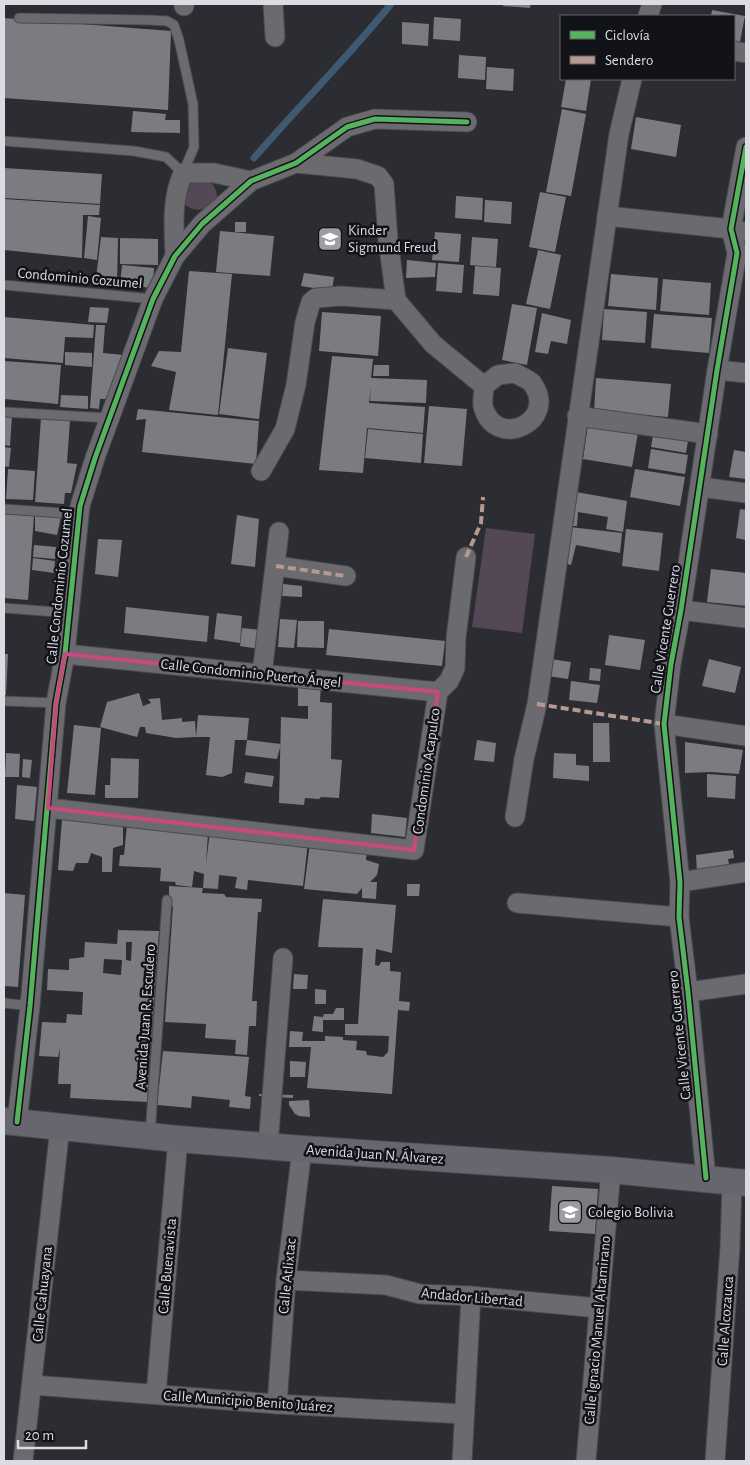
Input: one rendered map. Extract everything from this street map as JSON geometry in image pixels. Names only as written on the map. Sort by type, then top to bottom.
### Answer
[{"type":"main road","name":"Avenida Juan N. Álvarez","points":[[10,1122],[178,1139],[611,1170],[739,1182]]},
{"type":"street","points":[[273,4],[275,37]]},
{"type":"street","points":[[515,817],[524,759],[537,704],[619,134],[632,80]]},
{"type":"street","name":"Calle Condominio Cozumel","points":[[10,1122],[30,1006],[56,703],[70,613],[78,514],[110,418],[154,299],[175,256],[202,224],[251,181],[296,163],[347,127],[375,119],[467,122]]},
{"type":"street","name":"Calle Vicente Guerrero","points":[[706,1178],[679,917],[680,882],[664,724],[671,664],[682,610],[717,370],[737,253],[746,147]]},
{"type":"street","points":[[296,163],[357,170],[378,176],[384,184],[388,240],[396,300],[433,344],[484,386]]},
{"type":"street","points":[[175,256],[174,212],[176,189],[183,173],[214,173],[251,181]]},
{"type":"street","points":[[607,216],[739,230]]},
{"type":"street","points":[[261,471],[285,429],[296,385],[305,322],[311,302],[316,298],[341,296],[396,300]]},
{"type":"street","points":[[717,370],[746,373]]},
{"type":"street","points":[[577,416],[708,434]]},
{"type":"street","points":[[700,487],[746,493]]},
{"type":"street","points":[[262,674],[279,532]]},
{"type":"street","points":[[438,692],[449,681],[455,668],[456,638],[466,557]]},
{"type":"street","points":[[276,566],[346,576]]},
{"type":"street","points":[[682,610],[746,618]]},
{"type":"street","name":"Calle Condominio Puerto Ángel","points":[[65,654],[438,692]]},
{"type":"street","name":"Condominio Acapulco","points":[[48,808],[414,850],[438,692]]},
{"type":"street","points":[[664,724],[746,736]]},
{"type":"street","points":[[680,882],[746,872]]},
{"type":"street","points":[[516,903],[679,917]]},
{"type":"street","points":[[268,1146],[283,958]]},
{"type":"street","points":[[688,992],[746,984]]},
{"type":"street","name":"Calle Cahuayana","points":[[24,1461],[60,1127]]},
{"type":"street","name":"Calle Buenavista","points":[[156,1394],[178,1139]]},
{"type":"street","name":"Calle Atlixtac","points":[[277,1404],[286,1280],[302,1149]]},
{"type":"street","name":"Calle Ignacio Manuel Altamirano","points":[[586,1461],[611,1170]]},
{"type":"street","name":"Calle Alcozauca","points":[[715,1461],[738,1248],[739,1182]]},
{"type":"street","name":"Andador Libertad","points":[[286,1280],[386,1285],[420,1294],[470,1296],[598,1308]]},
{"type":"street","points":[[462,1461],[470,1296]]},
{"type":"street","name":"Calle Municipio Benito Juárez","points":[[33,1385],[277,1404],[464,1414]]},
{"type":"lane","points":[[4,141],[134,151],[158,155],[166,157],[183,173],[194,147],[193,104],[174,25],[167,21],[148,20],[19,18]]},
{"type":"lane","name":"Condominio Cozumel","points":[[4,285],[154,299]]},
{"type":"lane","points":[[4,412],[110,418]]},
{"type":"lane","points":[[4,509],[78,514]]},
{"type":"lane","points":[[4,608],[70,613]]},
{"type":"lane","points":[[4,701],[56,703]]},
{"type":"lane","name":"Avenida Juan R. Escudero","points":[[150,1135],[167,900]]},
{"type":"lane","points":[[4,1003],[30,1006]]},
{"type":"highlighted area","points":[[65,654],[438,692],[414,850],[48,808],[56,703]]},
{"type":"shaded area","points":[[190,181],[211,182],[217,194],[215,202],[208,208],[199,210],[191,208],[184,203],[183,194]]},
{"type":"shaded area","points":[[486,528],[535,534],[522,633],[472,627]]},
{"type":"building","points":[[504,4],[531,4],[530,8],[503,6]]},
{"type":"building","points":[[712,10],[745,16],[739,47],[735,46],[735,15],[711,15]]},
{"type":"building","points":[[434,17],[461,19],[460,41],[433,39]]},
{"type":"building","points":[[4,18],[171,31],[168,110],[4,98]]},
{"type":"building","points":[[402,22],[429,24],[428,46],[402,44]]},
{"type":"building","points":[[459,55],[486,57],[485,80],[458,78]]},
{"type":"building","points":[[487,67],[514,69],[513,91],[486,89]]},
{"type":"building","points":[[566,80],[591,80],[586,111],[561,107]]},
{"type":"building","points":[[562,109],[586,114],[571,196],[546,192]]},
{"type":"building","points":[[133,111],[166,114],[165,120],[180,120],[180,133],[131,132]]},
{"type":"building","points":[[636,117],[681,125],[676,157],[631,149]]},
{"type":"building","points":[[4,168],[102,174],[100,204],[4,198]]},
{"type":"building","points":[[540,192],[566,197],[555,252],[529,247]]},
{"type":"building","points":[[456,196],[483,198],[482,220],[455,218]]},
{"type":"building","points":[[4,199],[100,205],[99,215],[83,215],[82,258],[4,250]]},
{"type":"building","points":[[485,200],[512,202],[511,224],[484,222]]},
{"type":"building","points":[[88,216],[101,218],[97,260],[84,258]]},
{"type":"building","points":[[235,222],[246,222],[246,232],[235,232]]},
{"type":"building","points":[[220,231],[274,236],[270,276],[216,272]]},
{"type":"building","points":[[435,232],[461,234],[459,262],[432,260]]},
{"type":"building","points":[[101,237],[118,238],[117,286],[95,286]]},
{"type":"building","points":[[472,237],[498,239],[496,267],[470,265]]},
{"type":"building","points":[[120,238],[158,239],[158,265],[120,264]]},
{"type":"building","points":[[538,250],[561,255],[550,309],[526,304]]},
{"type":"building","points":[[407,260],[436,263],[435,277],[406,278]]},
{"type":"building","points":[[438,263],[464,265],[462,293],[436,291]]},
{"type":"building","points":[[122,265],[154,268],[153,288],[120,285]]},
{"type":"building","points":[[475,266],[501,268],[499,296],[473,294]]},
{"type":"building","points":[[189,271],[232,274],[218,415],[169,410],[176,372],[151,366],[159,351],[181,352]]},
{"type":"building","points":[[304,273],[334,277],[332,291],[301,286]]},
{"type":"building","points":[[611,274],[658,278],[656,310],[608,306]]},
{"type":"building","points":[[663,279],[711,283],[709,315],[660,311]]},
{"type":"building","points":[[512,304],[537,308],[527,365],[502,360]]},
{"type":"building","points":[[90,307],[109,308],[107,323],[88,322]]},
{"type":"building","points":[[604,309],[647,312],[645,343],[602,340]]},
{"type":"building","points":[[322,312],[381,316],[378,356],[319,351]]},
{"type":"building","points":[[542,313],[571,320],[567,344],[551,341],[548,354],[535,352]]},
{"type":"building","points":[[654,314],[712,318],[709,353],[651,348]]},
{"type":"building","points":[[4,317],[94,325],[93,338],[65,337],[63,363],[4,358]]},
{"type":"building","points":[[96,325],[105,325],[103,353],[123,355],[107,399],[100,399],[99,409],[90,408]]},
{"type":"building","points":[[228,348],[267,353],[259,419],[219,414]]},
{"type":"building","points":[[65,352],[92,353],[92,367],[65,365]]},
{"type":"building","points":[[332,356],[373,359],[371,378],[427,380],[426,403],[370,401],[371,387],[369,403],[425,407],[423,433],[367,428],[363,473],[319,470]]},
{"type":"building","points":[[4,361],[61,365],[58,404],[4,399]]},
{"type":"building","points":[[374,365],[389,365],[389,376],[373,376]]},
{"type":"building","points":[[596,378],[671,384],[668,417],[594,411]]},
{"type":"building","points":[[61,395],[88,396],[88,409],[60,407]]},
{"type":"building","points":[[429,406],[467,409],[462,466],[424,463]]},
{"type":"building","points":[[138,409],[259,421],[256,464],[142,452],[146,419],[136,420]]},
{"type":"building","points":[[4,416],[12,416],[10,446],[4,445]]},
{"type":"building","points":[[41,418],[70,420],[67,463],[77,464],[71,493],[65,493],[64,504],[35,502]]},
{"type":"building","points":[[588,425],[638,433],[632,467],[583,459]]},
{"type":"building","points":[[368,429],[423,434],[421,463],[365,458]]},
{"type":"building","points":[[653,435],[688,441],[686,453],[651,447]]},
{"type":"building","points":[[4,447],[11,448],[9,467],[4,466]]},
{"type":"building","points":[[651,449],[688,455],[685,474],[648,468]]},
{"type":"building","points":[[734,450],[746,452],[746,479],[729,477]]},
{"type":"building","points":[[8,469],[35,471],[33,500],[6,499]]},
{"type":"building","points":[[635,469],[685,477],[680,506],[630,497]]},
{"type":"building","points":[[576,492],[627,501],[623,532],[606,529],[608,517],[578,512],[577,526],[572,526]]},
{"type":"building","points":[[740,509],[746,510],[746,540],[736,538]]},
{"type":"building","points":[[4,513],[34,515],[28,600],[4,598]]},
{"type":"building","points":[[35,515],[61,517],[57,535],[35,531]]},
{"type":"building","points":[[237,515],[259,519],[255,567],[231,564]]},
{"type":"building","points":[[570,527],[622,533],[620,553],[576,545],[571,565],[562,563]]},
{"type":"building","points":[[626,529],[663,533],[659,571],[622,566]]},
{"type":"building","points":[[98,539],[122,540],[118,577],[95,574]]},
{"type":"building","points":[[34,545],[56,547],[55,559],[33,557]]},
{"type":"building","points":[[33,558],[55,561],[54,573],[32,570]]},
{"type":"building","points":[[711,569],[746,573],[746,606],[707,602]]},
{"type":"building","points":[[283,584],[302,586],[302,597],[282,596]]},
{"type":"building","points":[[126,607],[209,616],[207,642],[124,633]]},
{"type":"building","points":[[217,613],[242,616],[240,643],[214,639]]},
{"type":"building","points":[[280,619],[297,620],[294,648],[278,647]]},
{"type":"building","points":[[298,621],[324,621],[324,648],[297,647]]},
{"type":"building","points":[[242,628],[261,630],[259,649],[240,646]]},
{"type":"building","points":[[329,629],[445,641],[442,666],[326,655]]},
{"type":"building","points":[[609,635],[645,640],[640,670],[605,665]]},
{"type":"building","points":[[4,654],[8,654],[6,695],[4,695]]},
{"type":"building","points":[[551,659],[571,662],[568,679],[548,676]]},
{"type":"building","points":[[709,659],[741,667],[735,693],[702,686]]},
{"type":"building","points":[[590,668],[601,669],[600,681],[589,680]]},
{"type":"building","points":[[298,681],[321,683],[320,702],[332,703],[331,759],[342,760],[339,798],[305,798],[304,805],[279,803],[281,717],[308,719],[308,706],[298,706]]},
{"type":"building","points":[[571,681],[600,685],[597,703],[569,700]]},
{"type":"building","points":[[139,693],[143,706],[151,703],[148,699],[160,698],[162,720],[182,718],[182,722],[195,721],[196,737],[176,738],[146,733],[145,727],[140,727],[137,737],[100,727],[107,702]]},
{"type":"building","points":[[198,715],[249,718],[247,740],[235,740],[232,773],[222,777],[206,775],[210,737],[196,737]]},
{"type":"building","points":[[593,723],[609,723],[610,762],[593,762]]},
{"type":"building","points":[[74,725],[101,728],[95,795],[67,793]]},
{"type":"building","points":[[247,740],[281,744],[277,759],[245,755]]},
{"type":"building","points":[[477,740],[496,743],[494,762],[474,760]]},
{"type":"building","points":[[685,742],[743,750],[739,774],[685,773]]},
{"type":"building","points":[[6,753],[20,754],[19,777],[5,777]]},
{"type":"building","points":[[554,753],[576,754],[576,765],[589,766],[589,781],[553,778]]},
{"type":"building","points":[[111,758],[139,759],[138,798],[105,798],[105,785],[110,785]]},
{"type":"building","points":[[23,759],[32,760],[30,778],[22,777]]},
{"type":"building","points":[[246,772],[274,776],[272,787],[244,783]]},
{"type":"building","points":[[707,774],[736,776],[735,799],[707,797]]},
{"type":"building","points":[[17,785],[37,787],[34,821],[15,819]]},
{"type":"building","points":[[372,814],[407,818],[405,837],[371,833]]},
{"type":"building","points":[[62,819],[123,821],[123,845],[113,848],[112,872],[102,872],[102,857],[91,853],[88,863],[76,863],[73,871],[58,870]]},
{"type":"building","points":[[127,825],[208,833],[206,864],[210,831],[308,842],[303,886],[248,880],[247,890],[235,888],[237,877],[219,875],[218,889],[203,888],[204,874],[194,871],[192,887],[176,885],[175,882],[160,881],[161,868],[119,866],[120,855],[124,855]]},
{"type":"building","points":[[310,843],[367,849],[366,860],[379,864],[377,875],[370,882],[377,882],[376,899],[362,898],[362,888],[357,894],[304,889]]},
{"type":"building","points":[[733,850],[734,858],[728,859],[730,869],[697,874],[696,855]]},
{"type":"building","points":[[407,884],[420,884],[419,896],[407,896]]},
{"type":"building","points":[[169,886],[203,888],[202,893],[224,894],[226,897],[262,899],[261,912],[258,912],[252,1001],[257,1001],[256,1026],[249,1026],[247,1055],[235,1054],[236,1040],[205,1038],[206,1024],[165,1022],[173,906],[169,907]]},
{"type":"building","points":[[4,893],[25,895],[18,987],[4,986]]},
{"type":"building","points":[[323,899],[396,905],[392,953],[376,949],[375,965],[379,966],[381,962],[390,962],[390,971],[401,972],[399,1001],[410,1002],[409,1011],[398,1010],[392,1094],[307,1088],[311,1047],[289,1047],[290,1031],[303,1032],[302,1041],[325,1041],[325,1036],[343,1037],[343,1040],[357,1041],[356,1050],[366,1051],[367,1055],[383,1057],[388,1052],[389,1036],[345,1035],[345,1024],[358,1024],[363,948],[318,947]]},
{"type":"building","points":[[118,930],[159,931],[147,1102],[70,1098],[71,1084],[58,1084],[60,1048],[58,1057],[39,1056],[42,1022],[66,1023],[67,1014],[82,1015],[83,992],[47,990],[48,969],[69,970],[69,959],[84,957],[85,942],[117,944]],"holes":[[[126,942],[132,942],[131,961],[126,960]],[[104,959],[122,960],[121,975],[103,973]]]},
{"type":"building","points":[[294,974],[308,975],[307,989],[293,989]]},
{"type":"building","points":[[315,989],[326,990],[326,1004],[315,1004]]},
{"type":"building","points":[[336,1008],[344,1008],[344,1020],[323,1020],[323,1032],[312,1031],[314,1016],[323,1017],[324,1014],[333,1014]]},
{"type":"building","points":[[163,1051],[249,1057],[245,1096],[251,1097],[250,1109],[229,1107],[230,1100],[192,1096],[191,1108],[157,1105]]},
{"type":"building","points":[[290,1061],[306,1062],[305,1077],[290,1077]]},
{"type":"building","points":[[259,1094],[293,1095],[293,1098],[259,1096]]},
{"type":"building","points":[[309,1100],[310,1117],[295,1114],[289,1105],[289,1101]]},
{"type":"building","points":[[552,1186],[598,1189],[595,1234],[549,1231]]},
{"type":"waterway","points":[[254,158],[391,4]]},
{"type":"marked path","points":[[466,557],[481,523],[483,497]]},
{"type":"marked path","points":[[276,566],[346,576]]},
{"type":"marked path","points":[[537,704],[664,724]]},
{"type":"cycle path","points":[[17,1122],[30,1006],[56,703],[65,654],[80,506],[95,458],[153,299],[175,256],[202,224],[251,181],[296,163],[347,127],[375,119],[467,122]]},
{"type":"cycle path","points":[[706,1178],[679,917],[680,882],[664,724],[671,664],[737,253],[731,229],[746,147]]},
{"type":"place","name":"Kinder Sigmund Freud","points":[[330,239]]},
{"type":"place","name":"Colegio Bolivia","points":[[570,1212]]}]
